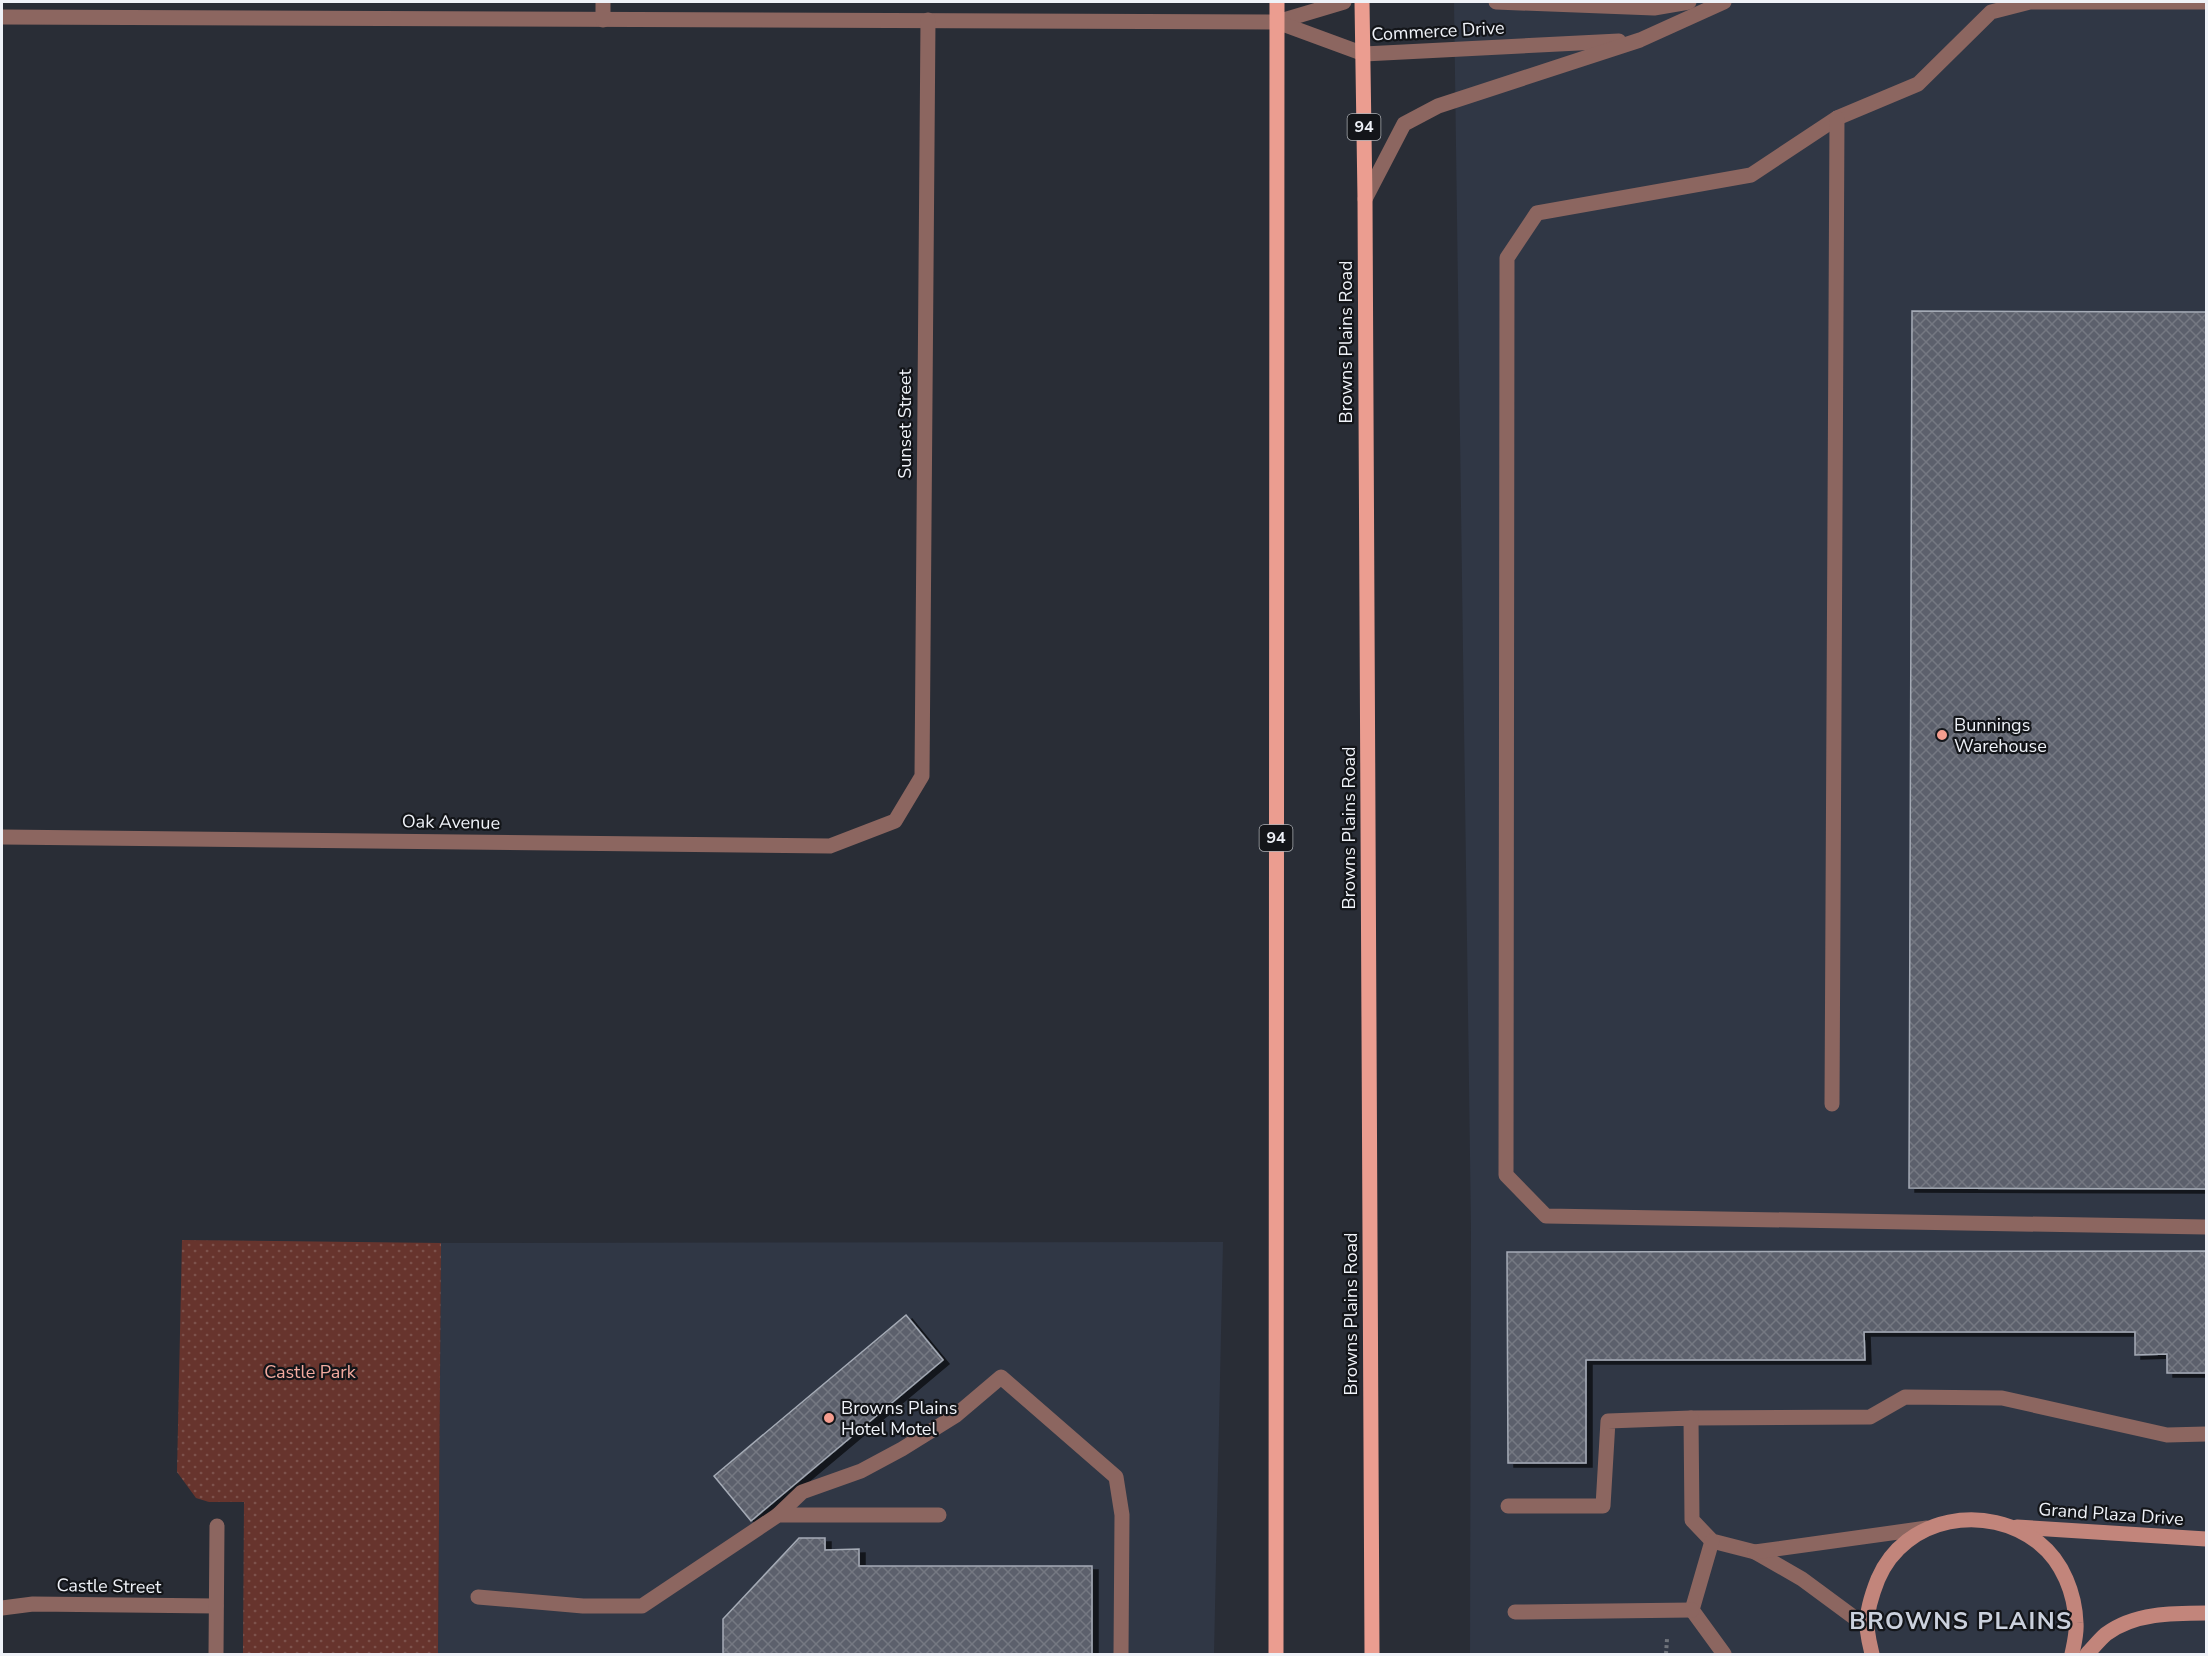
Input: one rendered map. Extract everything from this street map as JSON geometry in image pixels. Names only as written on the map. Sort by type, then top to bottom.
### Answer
[{"type":"main road","name":"94","points":[[1276,1654],[1277,2]]},
{"type":"main road","name":"Browns Plains Road","points":[[1362,2],[1365,199],[1372,1654]]},
{"type":"street","points":[[603,2],[603,20]]},
{"type":"street","points":[[2,18],[1277,22],[1344,2]]},
{"type":"street","name":"Commerce Drive","points":[[1496,2],[1654,8],[1689,2]]},
{"type":"street","name":"Commerce Drive","points":[[1365,199],[1404,124],[1438,106],[1640,40],[1724,2]]},
{"type":"street","points":[[2206,2],[2030,2],[1991,12],[1918,84],[1837,118],[1751,175],[1537,213],[1507,258],[1506,1175],[1546,1216],[2206,1227]]},
{"type":"street","name":"Sunset Street","points":[[895,821],[922,776],[928,20]]},
{"type":"street","name":"Commerce Drive","points":[[1277,22],[1364,54],[1640,40]]},
{"type":"street","points":[[1832,1104],[1837,118]]},
{"type":"street","name":"Oak Avenue","points":[[2,837],[830,846],[895,821]]},
{"type":"street","points":[[478,1597],[583,1606],[642,1606],[778,1515],[802,1492],[861,1471],[920,1438],[955,1416],[1001,1377],[1116,1477],[1122,1515],[1121,1654]]},
{"type":"street","points":[[1508,1506],[1603,1506],[1608,1421],[1691,1418],[1870,1418],[1905,1397],[2002,1398],[2167,1435],[2206,1434]]},
{"type":"street","points":[[1691,1418],[1692,1520],[1712,1541],[1755,1552],[1802,1579],[1867,1627]]},
{"type":"street","points":[[778,1515],[939,1515]]},
{"type":"street","points":[[1755,1552],[1927,1528],[1955,1519],[1985,1519],[2014,1527],[2040,1543],[2060,1567],[2073,1595],[2077,1626],[2072,1654]]},
{"type":"street","points":[[216,1654],[217,1526]]},
{"type":"street","name":"Grand Plaza Drive","points":[[2014,1527],[2206,1539]]},
{"type":"street","points":[[1872,1654],[1867,1627],[1871,1596],[1882,1569],[1902,1545],[1927,1528]]},
{"type":"street","points":[[1692,1610],[1712,1541]]},
{"type":"street","name":"Castle Street","points":[[2,1608],[33,1605],[216,1606]]},
{"type":"street","points":[[1515,1612],[1692,1610]]},
{"type":"street","points":[[1692,1610],[1724,1654]]},
{"type":"street","points":[[2086,1654],[2107,1634],[2134,1620],[2169,1614],[2206,1613]]},
{"type":"path","points":[[1666,1654],[1667,1638]]},
{"type":"shaded area","points":[[1454,2],[2206,2],[2206,1654],[1470,1654],[1471,1229]]},
{"type":"shaded area","points":[[1223,1242],[1214,1654],[438,1654],[441,1243]]},
{"type":"green space","name":"Castle Park","points":[[182,1240],[441,1243],[438,1654],[243,1654],[244,1502],[209,1502],[196,1498],[177,1472]]},
{"type":"building","points":[[1912,311],[2206,312],[2206,1189],[1909,1188]]},
{"type":"building","points":[[2206,1251],[2206,1373],[2167,1373],[2167,1354],[2135,1355],[2135,1332],[1864,1332],[1865,1360],[1586,1360],[1586,1463],[1508,1463],[1507,1252]]},
{"type":"building","name":"Browns Plains Hotel Motel","points":[[906,1315],[943,1360],[751,1521],[714,1476]]},
{"type":"building","points":[[799,1538],[825,1538],[825,1550],[859,1549],[859,1566],[1092,1566],[1092,1654],[723,1654],[723,1619]]},
{"type":"place","name":"Bunnings Warehouse","points":[[1942,735]]},
{"type":"place","name":"Browns Plains Hotel Motel","points":[[829,1418]]},
{"type":"district","name":"BROWNS PLAINS","points":[[1961,1621]]}]
